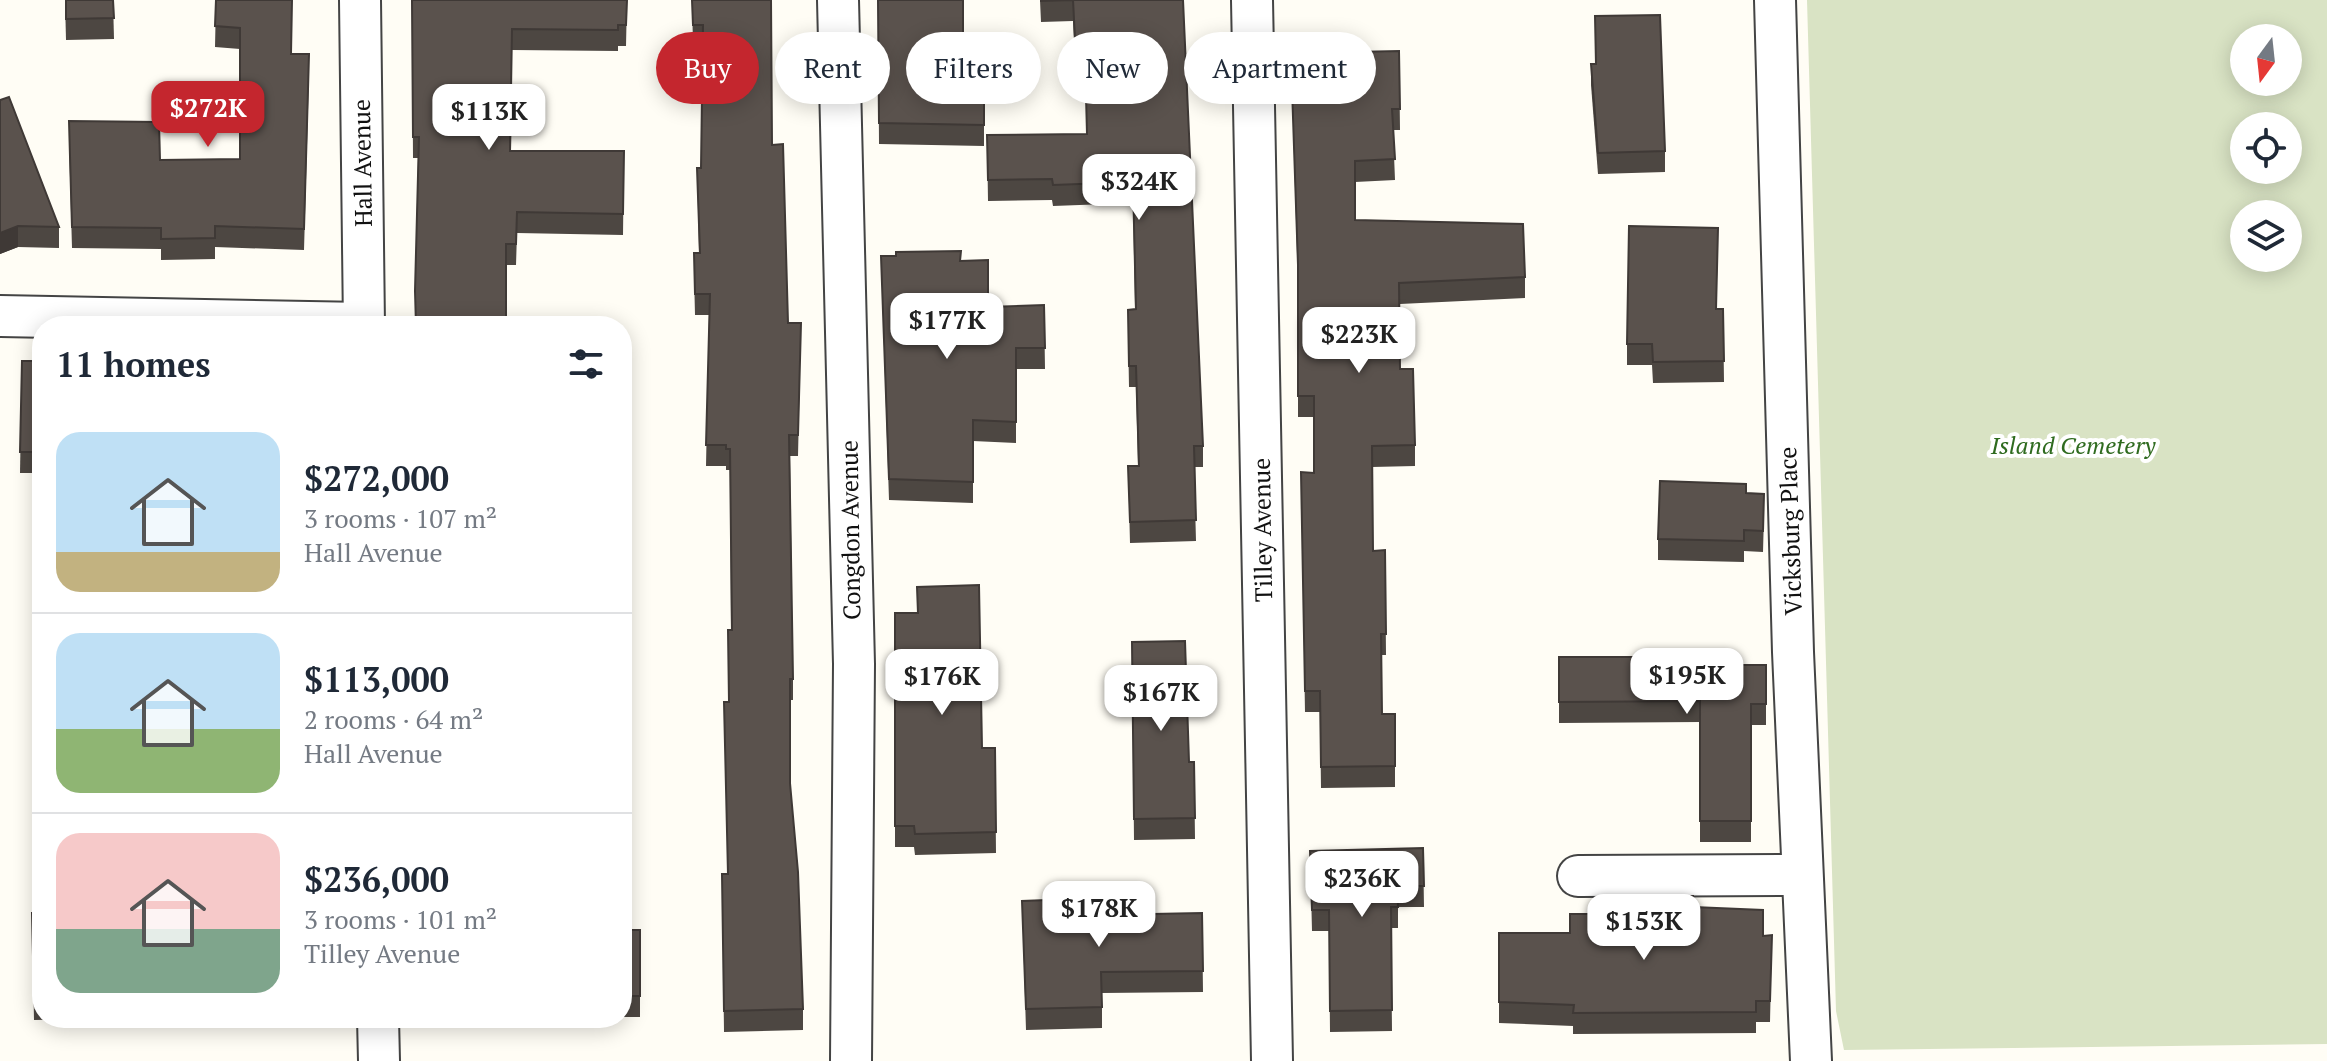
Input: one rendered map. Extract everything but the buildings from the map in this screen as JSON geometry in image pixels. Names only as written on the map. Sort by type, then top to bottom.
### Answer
[{"type":"street","name":"Hall Avenue","points":[[360,0],[364,316]]},
{"type":"street","name":"Congdon Avenue","points":[[838,0],[854,664],[851,1061]]},
{"type":"street","name":"Tilley Avenue","points":[[1252,0],[1272,1061]]},
{"type":"street","name":"Vicksburg Place","points":[[1775,0],[1802,875],[1811,1061]]},
{"type":"street","points":[[0,316],[32,317]]},
{"type":"street","points":[[1578,876],[1802,875]]},
{"type":"street","points":[[378,1028],[379,1061]]},
{"type":"green space","name":"Island Cemetery","points":[[1807,0],[2327,0],[2327,1044],[1844,1050],[1836,1011]]}]
